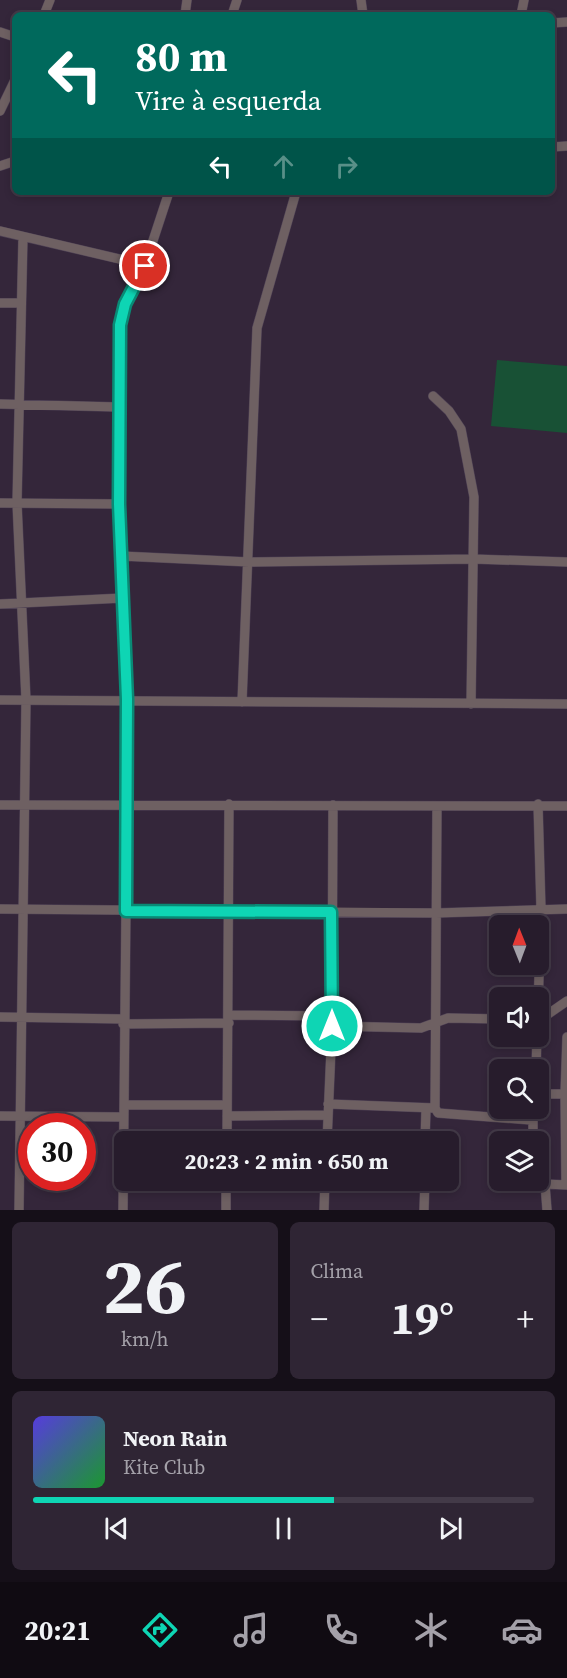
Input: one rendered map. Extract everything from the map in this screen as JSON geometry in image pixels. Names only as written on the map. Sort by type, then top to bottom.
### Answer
[{"type":"street","points":[[0,111],[12,86]]},
{"type":"street","points":[[123,1210],[127,699],[119,504],[120,325],[125,304],[145,266],[168,195]]},
{"type":"street","points":[[242,702],[257,328],[295,195]]},
{"type":"street","points":[[0,231],[145,266]]},
{"type":"street","points":[[21,1113],[26,700],[20,603],[18,503],[23,237]]},
{"type":"street","points":[[0,303],[21,303]]},
{"type":"street","points":[[433,396],[449,411],[461,429],[474,497],[471,704]]},
{"type":"street","points":[[0,404],[118,406]]},
{"type":"street","points":[[0,503],[119,504]]},
{"type":"street","points":[[121,556],[249,562],[473,559],[567,562]]},
{"type":"street","points":[[0,604],[123,598]]},
{"type":"street","points":[[0,700],[127,699],[567,704]]},
{"type":"street","points":[[227,1131],[229,804]]},
{"type":"street","points":[[0,805],[437,806],[538,804],[567,806]]},
{"type":"street","points":[[538,804],[541,909],[539,987]]},
{"type":"street","points":[[327,1131],[332,1026],[333,805]]},
{"type":"street","points":[[427,1131],[436,1023],[437,806]]},
{"type":"street","points":[[0,909],[436,913],[567,909]]},
{"type":"street","points":[[549,1013],[567,1001]]},
{"type":"street","points":[[0,1017],[124,1022],[332,1016]]},
{"type":"street","points":[[332,1026],[422,1028],[457,1017],[489,1018]]},
{"type":"street","points":[[549,1184],[567,1185],[567,1037]]},
{"type":"street","points":[[549,1094],[566,1094]]},
{"type":"street","points":[[123,1105],[227,1105]]},
{"type":"street","points":[[227,1116],[328,1110],[430,1108],[438,1113],[531,1120],[532,1131]]},
{"type":"street","points":[[0,1116],[18,1117]]},
{"type":"street","points":[[96,1117],[123,1117]]},
{"type":"street","points":[[19,1191],[19,1210]]},
{"type":"street","points":[[226,1191],[226,1210]]},
{"type":"street","points":[[324,1210],[325,1191]]},
{"type":"street","points":[[424,1210],[425,1191]]},
{"type":"street","points":[[547,1191],[548,1210]]},
{"type":"green space","points":[[497,360],[567,366],[567,433],[491,426]]},
{"type":"route","points":[[145,266],[125,304],[120,325],[119,504],[127,699],[126,911],[331,912],[332,1026]]}]
